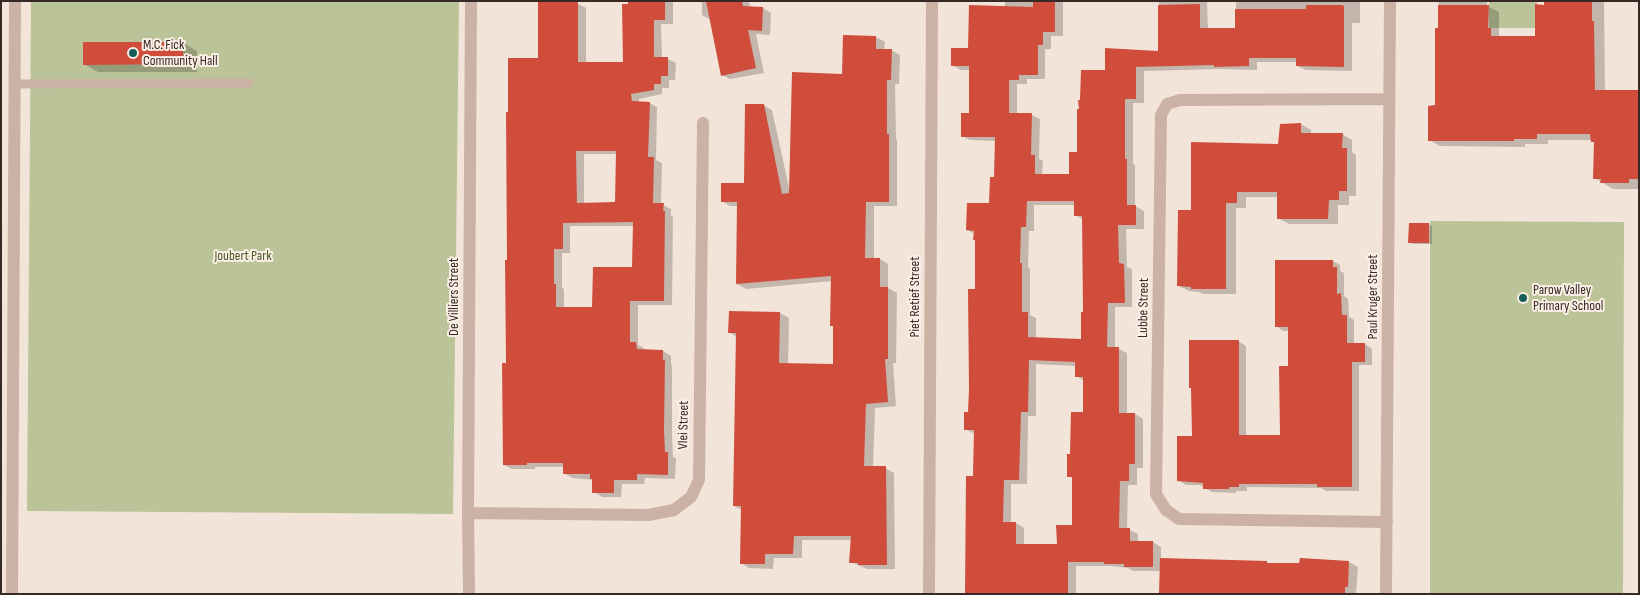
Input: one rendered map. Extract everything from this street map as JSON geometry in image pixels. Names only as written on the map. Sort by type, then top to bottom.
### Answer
[{"type":"street","points":[[12,594],[15,1]]},
{"type":"street","name":"De Villiers Street","points":[[469,594],[471,1]]},
{"type":"street","name":"Piet Retief Street","points":[[928,594],[932,1]]},
{"type":"street","name":"Paul Kruger Street","points":[[1386,594],[1388,522],[1390,1]]},
{"type":"street","name":"Lubbe Street","points":[[1388,522],[1179,519],[1166,510],[1156,494],[1161,115],[1167,104],[1180,100],[1389,99]]},
{"type":"street","name":"Vlei Street","points":[[468,513],[648,515],[674,510],[690,497],[698,480],[703,123]]},
{"type":"lane","points":[[15,84],[249,84]]},
{"type":"green space","name":"Joubert Park","points":[[31,1],[459,1],[453,514],[27,511]]},
{"type":"green space","points":[[1489,1],[1537,1],[1537,28],[1489,28]]},
{"type":"green space","points":[[1430,221],[1624,222],[1623,594],[1430,594]]},
{"type":"building","points":[[538,1],[578,1],[578,62],[623,62],[622,4],[628,4],[628,1],[665,1],[665,20],[654,20],[654,57],[668,57],[668,76],[661,76],[661,84],[654,84],[654,90],[631,94],[632,101],[650,102],[648,157],[654,157],[653,203],[664,203],[663,211],[665,211],[664,301],[630,301],[630,342],[636,342],[637,349],[663,350],[663,360],[665,360],[664,431],[665,452],[668,452],[668,475],[637,474],[637,480],[614,480],[614,493],[592,493],[590,474],[563,474],[563,463],[503,465],[502,363],[506,363],[505,260],[507,260],[506,112],[508,112],[508,58],[538,58]],"holes":[[[576,151],[616,151],[615,202],[577,203]],[[633,222],[632,267],[593,267],[592,307],[556,307],[554,249],[563,249],[563,223]]]},
{"type":"building","points":[[706,1],[742,1],[743,6],[763,7],[762,31],[748,30],[756,68],[721,76]]},
{"type":"building","points":[[1033,1],[1055,1],[1055,32],[1043,32],[1043,45],[1038,45],[1038,75],[1019,75],[1019,80],[1009,80],[1009,113],[1032,113],[1031,155],[1035,155],[1035,174],[1069,174],[1069,152],[1077,152],[1077,109],[1079,109],[1078,100],[1080,100],[1081,70],[1105,70],[1105,48],[1158,51],[1158,5],[1200,4],[1200,28],[1235,28],[1235,9],[1306,9],[1306,5],[1342,5],[1344,6],[1344,67],[1296,66],[1296,58],[1249,58],[1249,66],[1136,67],[1136,99],[1125,99],[1125,159],[1127,159],[1127,205],[1136,205],[1136,225],[1118,225],[1119,263],[1124,264],[1125,303],[1108,303],[1107,347],[1119,347],[1119,413],[1135,413],[1135,464],[1129,464],[1129,481],[1120,481],[1119,528],[1130,528],[1130,541],[1153,541],[1153,567],[1124,567],[1124,564],[1104,564],[1104,562],[1068,562],[1068,594],[965,594],[966,476],[973,476],[974,430],[964,430],[964,412],[968,412],[969,389],[968,289],[975,289],[975,240],[973,240],[974,231],[966,230],[967,203],[989,203],[990,177],[994,177],[995,137],[961,137],[961,113],[969,113],[969,66],[951,66],[951,48],[968,48],[969,5],[1033,7]],"holes":[[[1027,201],[1074,201],[1074,216],[1082,216],[1083,312],[1081,312],[1081,339],[1028,337],[1028,312],[1022,312],[1022,263],[1020,263],[1021,227],[1026,227]],[[1029,360],[1075,362],[1075,377],[1083,377],[1083,412],[1071,412],[1070,454],[1067,454],[1067,477],[1072,477],[1072,525],[1056,525],[1057,544],[1016,544],[1016,522],[1003,522],[1004,480],[1019,480],[1021,412],[1028,412]]]},
{"type":"building","points":[[1544,1],[1592,1],[1595,90],[1639,90],[1639,179],[1629,179],[1629,183],[1600,183],[1601,179],[1593,179],[1594,142],[1591,142],[1590,134],[1537,134],[1537,139],[1514,139],[1514,141],[1428,141],[1428,106],[1435,105],[1435,28],[1438,28],[1438,5],[1489,5],[1488,28],[1491,28],[1491,36],[1535,36],[1535,4],[1544,5]]},
{"type":"building","points":[[843,35],[876,36],[876,49],[892,49],[891,80],[887,80],[889,202],[866,202],[865,258],[880,258],[880,287],[888,287],[888,359],[885,359],[888,402],[866,404],[864,466],[886,466],[887,565],[858,565],[858,563],[849,563],[851,536],[794,536],[793,554],[765,554],[765,564],[740,564],[741,506],[733,506],[736,333],[728,333],[729,311],[780,312],[779,363],[833,364],[833,326],[830,326],[831,276],[736,284],[737,202],[721,202],[721,183],[744,183],[745,104],[764,104],[782,194],[789,193],[792,72],[842,74]]},
{"type":"building","name":"M.C. Fick Community Hall","points":[[83,42],[183,42],[183,64],[83,65]]},
{"type":"building","points":[[1301,123],[1301,133],[1343,133],[1342,148],[1347,148],[1347,191],[1339,191],[1339,200],[1329,200],[1328,219],[1277,219],[1277,192],[1237,192],[1237,203],[1226,203],[1226,289],[1191,289],[1191,287],[1177,286],[1178,210],[1191,210],[1191,142],[1278,144],[1280,124]]},
{"type":"building","points":[[1409,223],[1429,223],[1429,243],[1408,243]]},
{"type":"building","points":[[1275,260],[1333,260],[1333,267],[1337,267],[1337,294],[1341,293],[1342,315],[1347,315],[1347,343],[1365,343],[1365,362],[1352,362],[1352,487],[1317,487],[1317,484],[1239,484],[1239,487],[1229,487],[1229,489],[1203,489],[1203,483],[1177,481],[1177,436],[1192,436],[1189,340],[1239,340],[1239,435],[1280,435],[1279,366],[1288,366],[1288,327],[1275,327]]},
{"type":"building","points":[[1160,558],[1267,561],[1267,563],[1299,563],[1300,558],[1349,561],[1348,587],[1345,587],[1345,594],[1159,594]]},
{"type":"place","name":"M.C. Fick Community Hall","points":[[133,53]]},
{"type":"place","name":"Parow Valley Primary School","points":[[1523,298]]}]
